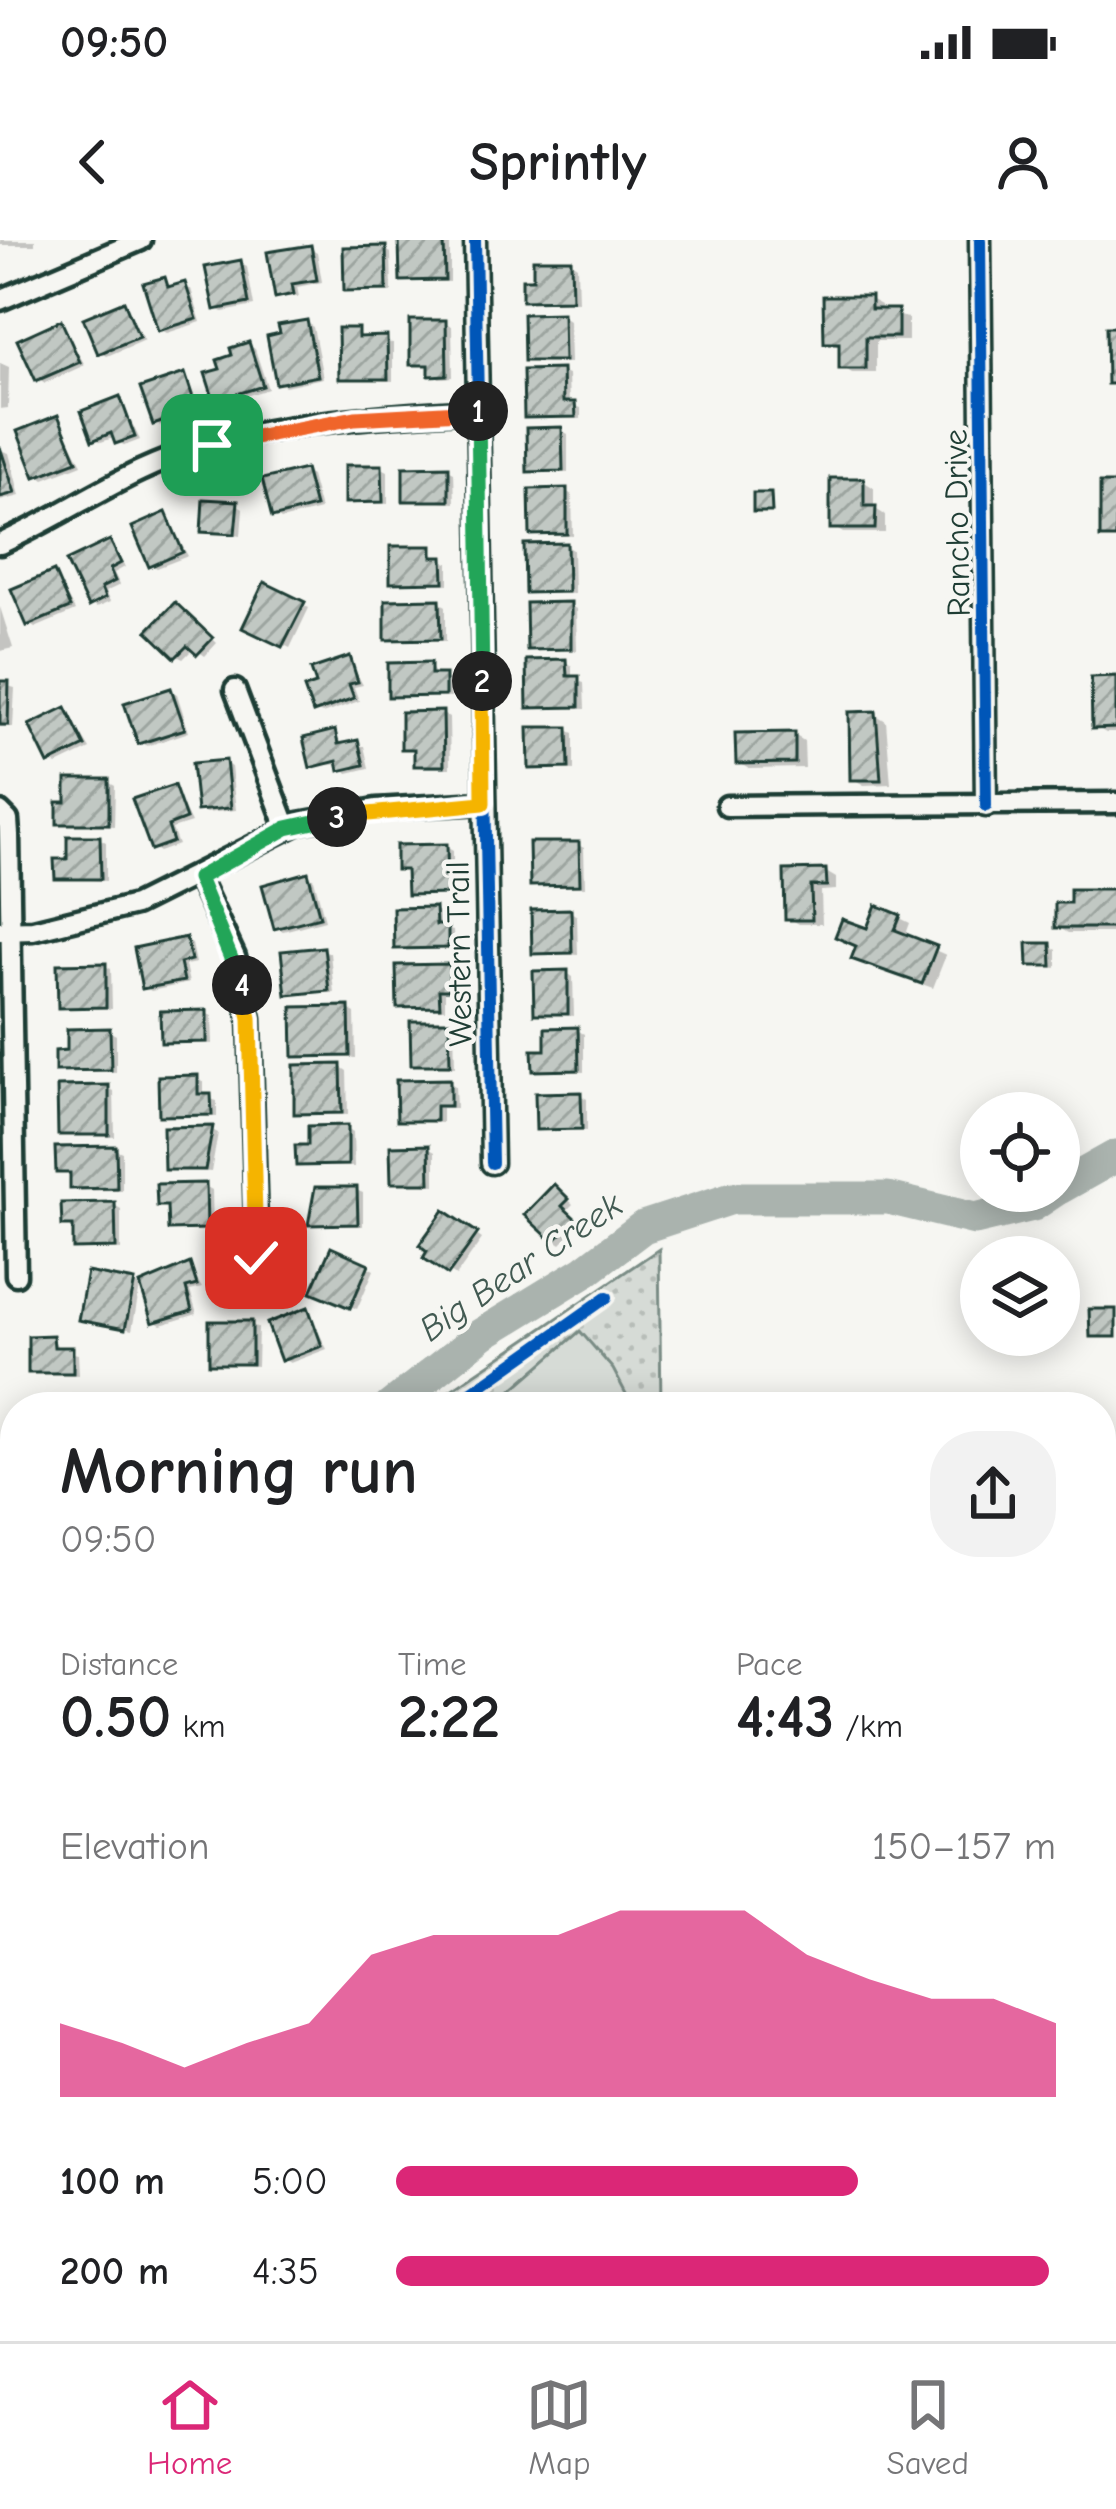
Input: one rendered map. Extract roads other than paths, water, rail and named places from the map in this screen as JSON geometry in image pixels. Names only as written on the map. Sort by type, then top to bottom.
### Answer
[{"type":"street","points":[[0,300],[141,240]]},
{"type":"street","name":"Western Trail","points":[[475,240],[492,1163]]},
{"type":"street","name":"Rancho Drive","points":[[980,240],[986,806]]},
{"type":"street","points":[[0,544],[141,470],[212,445],[355,418],[478,410]]},
{"type":"street","points":[[235,690],[287,828]]},
{"type":"street","points":[[6,931],[135,905],[198,878],[287,828],[376,809],[483,803]]},
{"type":"street","points":[[727,806],[1116,803]]},
{"type":"street","points":[[0,812],[8,820],[10,835],[6,931],[16,1275]]},
{"type":"street","points":[[198,878],[235,957],[250,1018],[256,1258]]},
{"type":"waterway","name":"Big Bear Creek","points":[[1080,1176],[1116,1156]]},
{"type":"waterway","name":"Big Bear Creek","points":[[409,1392],[482,1334],[585,1271],[643,1227],[732,1198],[888,1198],[975,1219],[1004,1212]]}]
